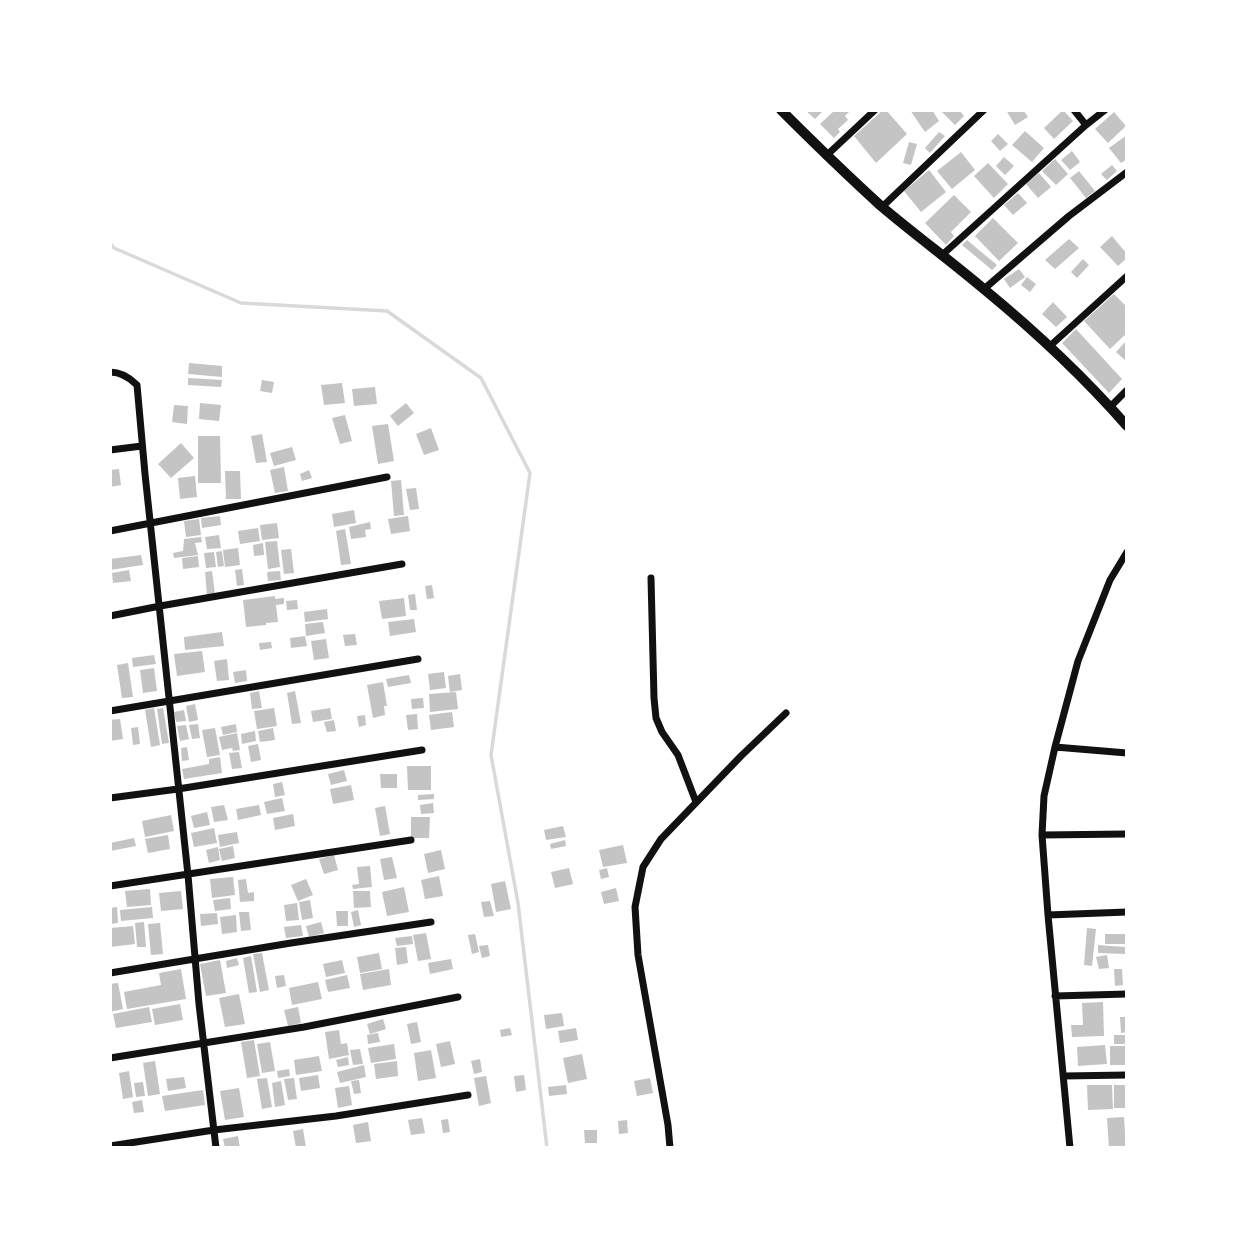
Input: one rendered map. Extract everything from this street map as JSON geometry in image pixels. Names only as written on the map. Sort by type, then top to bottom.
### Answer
[{"type":"street","points":[[781,110],[882,207],[1050,346],[1127,426]]},
{"type":"street","points":[[826,156],[874,110]]},
{"type":"street","points":[[882,207],[984,110]]},
{"type":"street","points":[[1074,110],[1086,125]]},
{"type":"street","points":[[942,256],[1105,110]]},
{"type":"street","points":[[984,289],[1069,216],[1127,172]]},
{"type":"street","points":[[1050,346],[1127,276]]},
{"type":"street","points":[[110,372],[130,377],[137,385],[188,875],[194,959],[216,1148]]},
{"type":"street","points":[[1110,407],[1127,390]]},
{"type":"street","points":[[110,450],[142,446]]},
{"type":"street","points":[[110,531],[387,477]]},
{"type":"street","points":[[1070,1148],[1042,835],[1044,796],[1078,661],[1110,580],[1127,552]]},
{"type":"street","points":[[110,616],[402,564]]},
{"type":"street","points":[[651,578],[656,718],[678,755],[696,802]]},
{"type":"street","points":[[110,711],[418,659]]},
{"type":"street","points":[[670,1148],[638,955],[635,907],[643,867],[661,839],[786,713]]},
{"type":"street","points":[[1055,747],[1127,753]]},
{"type":"street","points":[[110,798],[422,750]]},
{"type":"street","points":[[1042,835],[1127,834]]},
{"type":"street","points":[[110,886],[411,839]]},
{"type":"street","points":[[1048,915],[1127,912]]},
{"type":"street","points":[[110,973],[431,922]]},
{"type":"street","points":[[1055,996],[1127,994]]},
{"type":"street","points":[[110,1058],[304,1027],[458,997]]},
{"type":"street","points":[[1064,1076],[1127,1075]]},
{"type":"street","points":[[110,1146],[214,1130],[336,1116],[468,1095]]},
{"type":"building","points":[[805,110],[824,110],[815,119]]},
{"type":"building","points":[[835,110],[849,112],[845,116],[848,120],[838,129],[840,132],[834,138],[820,124]]},
{"type":"building","points":[[886,110],[907,134],[876,163],[854,136]]},
{"type":"building","points":[[910,110],[932,110],[939,121],[925,132]]},
{"type":"building","points":[[940,110],[959,110],[964,116],[955,125]]},
{"type":"building","points":[[1006,110],[1023,110],[1028,117],[1015,125]]},
{"type":"building","points":[[1063,110],[1073,121],[1054,139],[1044,128]]},
{"type":"building","points":[[1114,112],[1126,126],[1108,143],[1095,129]]},
{"type":"building","points":[[1025,131],[1044,148],[1032,162],[1012,145]]},
{"type":"building","points":[[939,132],[945,136],[930,153],[925,148]]},
{"type":"building","points":[[998,134],[1008,144],[1000,151],[991,141]]},
{"type":"building","points":[[1127,135],[1127,159],[1121,163],[1109,148]]},
{"type":"building","points":[[909,142],[917,144],[911,165],[903,163]]},
{"type":"building","points":[[1072,151],[1080,162],[1070,170],[1061,160]]},
{"type":"building","points":[[961,152],[975,170],[952,189],[937,171]]},
{"type":"building","points":[[1004,157],[1014,166],[1005,175],[996,166]]},
{"type":"building","points":[[1055,159],[1068,174],[1056,185],[1042,171]]},
{"type":"building","points":[[988,163],[1008,184],[994,198],[974,176]]},
{"type":"building","points":[[1112,165],[1117,171],[1107,180],[1101,174]]},
{"type":"building","points":[[929,170],[946,192],[921,212],[904,191]]},
{"type":"building","points":[[1079,171],[1095,191],[1086,198],[1070,178]]},
{"type":"building","points":[[1039,173],[1051,187],[1038,198],[1026,184]]},
{"type":"building","points":[[1018,193],[1027,203],[1013,215],[1004,205]]},
{"type":"building","points":[[954,195],[971,212],[951,232],[954,236],[946,245],[925,223]]},
{"type":"building","points":[[993,218],[1018,243],[999,261],[975,236]]},
{"type":"building","points":[[1112,236],[1127,254],[1127,258],[1118,266],[1100,247]]},
{"type":"building","points":[[1069,239],[1079,248],[1055,269],[1045,260]]},
{"type":"building","points":[[967,240],[997,265],[992,270],[962,245]]},
{"type":"building","points":[[1083,259],[1089,265],[1077,278],[1071,272]]},
{"type":"building","points":[[1019,269],[1025,277],[1010,288],[1004,279]]},
{"type":"building","points":[[1027,277],[1036,284],[1030,292],[1021,285]]},
{"type":"building","points":[[1114,294],[1127,307],[1127,333],[1110,349],[1084,321]]},
{"type":"building","points":[[1053,302],[1067,317],[1056,327],[1042,314]]},
{"type":"building","points":[[1076,329],[1122,379],[1109,393],[1062,343]]},
{"type":"building","points":[[1127,340],[1127,362],[1116,352]]},
{"type":"building","points":[[189,363],[222,366],[222,377],[188,374]]},
{"type":"building","points":[[188,378],[222,380],[221,387],[188,385]]},
{"type":"building","points":[[262,380],[274,382],[272,393],[260,391]]},
{"type":"building","points":[[342,383],[345,403],[324,405],[321,385]]},
{"type":"building","points":[[375,387],[377,404],[354,406],[352,389]]},
{"type":"building","points":[[200,403],[221,405],[219,421],[199,419]]},
{"type":"building","points":[[406,403],[414,413],[398,426],[390,416]]},
{"type":"building","points":[[174,405],[188,406],[187,424],[172,422]]},
{"type":"building","points":[[345,415],[352,441],[340,444],[332,418]]},
{"type":"building","points":[[388,424],[394,461],[378,464],[372,426]]},
{"type":"building","points":[[431,428],[439,450],[424,455],[416,434]]},
{"type":"building","points":[[262,434],[267,462],[256,463],[251,436]]},
{"type":"building","points":[[198,436],[220,436],[221,483],[198,483]]},
{"type":"building","points":[[181,443],[194,458],[171,478],[158,464]]},
{"type":"building","points":[[292,447],[296,460],[274,466],[270,453]]},
{"type":"building","points":[[284,467],[288,491],[275,493],[270,470]]},
{"type":"building","points":[[119,469],[121,485],[110,487],[110,470]]},
{"type":"building","points":[[309,470],[312,478],[302,481],[300,474]]},
{"type":"building","points":[[225,471],[240,471],[241,499],[226,499]]},
{"type":"building","points":[[195,476],[197,497],[180,499],[178,478]]},
{"type":"building","points":[[401,480],[404,515],[394,516],[391,481]]},
{"type":"building","points":[[416,488],[419,509],[410,510],[406,489]]},
{"type":"building","points":[[354,510],[356,523],[334,527],[332,514]]},
{"type":"building","points":[[220,516],[221,525],[202,528],[201,518]]},
{"type":"building","points":[[408,516],[410,531],[391,534],[388,519]]},
{"type":"building","points":[[199,519],[201,535],[186,537],[184,521]]},
{"type":"building","points":[[370,522],[371,529],[365,530],[366,537],[351,539],[349,527]]},
{"type":"building","points":[[277,523],[279,538],[262,540],[260,525]]},
{"type":"building","points":[[258,528],[260,541],[240,544],[238,531]]},
{"type":"building","points":[[345,529],[351,564],[341,565],[336,531]]},
{"type":"building","points":[[219,535],[221,548],[207,549],[205,537]]},
{"type":"building","points":[[201,537],[202,542],[195,543],[198,555],[174,558],[173,553],[183,551],[184,539]]},
{"type":"building","points":[[277,541],[280,567],[268,569],[265,542]]},
{"type":"building","points":[[263,543],[264,555],[254,556],[253,545]]},
{"type":"building","points":[[238,548],[240,565],[225,567],[223,550]]},
{"type":"building","points":[[291,549],[294,573],[284,574],[281,550]]},
{"type":"building","points":[[222,551],[224,566],[218,567],[216,552]]},
{"type":"building","points":[[214,552],[216,567],[206,568],[204,553]]},
{"type":"building","points":[[141,555],[143,565],[110,570],[110,559]]},
{"type":"building","points":[[198,556],[199,567],[183,569],[182,558]]},
{"type":"building","points":[[242,569],[244,585],[237,586],[235,570]]},
{"type":"building","points":[[129,570],[131,581],[113,583],[112,573]]},
{"type":"building","points":[[212,571],[215,594],[207,595],[205,572]]},
{"type":"building","points":[[280,571],[281,580],[268,581],[267,572]]},
{"type":"building","points":[[432,585],[434,598],[427,599],[425,586]]},
{"type":"building","points":[[415,594],[417,610],[410,610],[408,595]]},
{"type":"building","points":[[275,596],[275,599],[284,598],[284,604],[276,605],[278,622],[246,627],[243,600]]},
{"type":"building","points":[[404,598],[406,616],[382,619],[379,601]]},
{"type":"building","points":[[297,600],[298,609],[287,610],[286,601]]},
{"type":"building","points":[[327,609],[328,619],[305,622],[304,612]]},
{"type":"building","points":[[414,619],[416,632],[390,636],[388,622]]},
{"type":"building","points":[[323,622],[325,633],[306,636],[305,624]]},
{"type":"building","points":[[222,632],[224,646],[185,650],[184,637]]},
{"type":"building","points":[[355,634],[357,645],[345,646],[343,635]]},
{"type":"building","points":[[305,636],[307,646],[291,648],[290,638]]},
{"type":"building","points":[[326,639],[329,658],[314,660],[311,641]]},
{"type":"building","points":[[271,642],[272,648],[260,650],[259,643]]},
{"type":"building","points":[[202,651],[205,672],[177,676],[174,654]]},
{"type":"building","points":[[154,655],[156,664],[133,667],[132,658]]},
{"type":"building","points":[[227,659],[229,680],[217,681],[214,661]]},
{"type":"building","points":[[128,663],[133,697],[122,698],[117,665]]},
{"type":"building","points":[[154,668],[157,691],[143,693],[140,670]]},
{"type":"building","points":[[246,670],[247,681],[235,683],[233,672]]},
{"type":"building","points":[[444,672],[446,688],[430,690],[428,674]]},
{"type":"building","points":[[460,674],[462,690],[450,692],[448,676]]},
{"type":"building","points":[[409,675],[411,683],[388,687],[386,679]]},
{"type":"building","points":[[383,682],[387,706],[384,706],[385,715],[373,718],[367,685]]},
{"type":"building","points":[[259,691],[262,708],[252,709],[250,693]]},
{"type":"building","points":[[295,691],[301,723],[292,724],[287,693]]},
{"type":"building","points":[[456,692],[458,709],[430,712],[429,694]]},
{"type":"building","points":[[423,698],[424,708],[412,709],[411,699]]},
{"type":"building","points":[[195,704],[198,720],[189,722],[186,706]]},
{"type":"building","points":[[154,708],[160,745],[151,747],[145,710]]},
{"type":"building","points":[[163,708],[169,743],[162,744],[157,709]]},
{"type":"building","points":[[274,708],[277,726],[257,729],[254,711]]},
{"type":"building","points":[[330,708],[332,719],[313,722],[311,711]]},
{"type":"building","points":[[184,710],[186,721],[176,722],[174,712]]},
{"type":"building","points":[[452,712],[454,727],[431,730],[429,715]]},
{"type":"building","points":[[417,714],[418,729],[408,730],[406,715]]},
{"type":"building","points":[[365,715],[366,725],[359,727],[357,716]]},
{"type":"building","points":[[120,719],[123,739],[110,741],[110,720]]},
{"type":"building","points":[[334,720],[336,731],[327,732],[324,722]]},
{"type":"building","points":[[198,724],[200,738],[192,739],[189,725]]},
{"type":"building","points":[[236,724],[237,732],[223,735],[221,727]]},
{"type":"building","points":[[186,725],[189,739],[180,741],[177,726]]},
{"type":"building","points":[[138,727],[140,744],[133,745],[131,728]]},
{"type":"building","points":[[215,728],[220,755],[207,757],[202,730]]},
{"type":"building","points":[[273,728],[275,740],[260,742],[258,731]]},
{"type":"building","points":[[255,731],[256,741],[242,744],[241,734]]},
{"type":"building","points":[[237,733],[240,750],[222,750],[219,737]]},
{"type":"building","points":[[258,744],[261,760],[251,762],[248,746]]},
{"type":"building","points":[[187,747],[189,760],[182,761],[181,748]]},
{"type":"building","points":[[239,752],[242,768],[232,769],[229,753]]},
{"type":"building","points":[[220,757],[222,773],[184,779],[182,769],[209,764],[209,759]]},
{"type":"building","points":[[407,766],[431,766],[431,790],[408,790]]},
{"type":"building","points":[[344,770],[347,781],[331,785],[328,774]]},
{"type":"building","points":[[380,774],[397,774],[397,788],[381,788]]},
{"type":"building","points":[[282,782],[285,795],[275,797],[273,784]]},
{"type":"building","points":[[351,785],[354,800],[333,804],[330,789]]},
{"type":"building","points":[[434,794],[434,799],[418,800],[418,795]]},
{"type":"building","points":[[282,798],[285,811],[267,814],[264,802]]},
{"type":"building","points":[[433,803],[434,813],[421,814],[420,805]]},
{"type":"building","points":[[224,805],[228,820],[214,822],[211,807]]},
{"type":"building","points":[[259,805],[261,815],[238,820],[236,809]]},
{"type":"building","points":[[385,806],[390,834],[380,836],[375,808]]},
{"type":"building","points":[[207,812],[210,825],[194,828],[191,816]]},
{"type":"building","points":[[293,814],[295,826],[275,830],[273,818]]},
{"type":"building","points":[[171,815],[174,831],[145,837],[142,821]]},
{"type":"building","points":[[411,817],[430,817],[429,838],[411,838]]},
{"type":"building","points":[[563,826],[566,837],[546,840],[544,830]]},
{"type":"building","points":[[214,828],[217,843],[194,847],[191,833]]},
{"type":"building","points":[[237,832],[239,843],[220,847],[218,835]]},
{"type":"building","points":[[168,835],[170,849],[148,853],[145,839]]},
{"type":"building","points":[[134,838],[136,846],[110,851],[110,843]]},
{"type":"building","points":[[565,840],[566,846],[551,849],[550,844]]},
{"type":"building","points":[[623,845],[627,863],[603,867],[599,850]]},
{"type":"building","points":[[233,846],[235,858],[222,861],[219,849]]},
{"type":"building","points":[[218,847],[220,860],[209,863],[206,850]]},
{"type":"building","points":[[441,850],[445,869],[428,873],[424,854]]},
{"type":"building","points":[[334,855],[338,870],[324,874],[319,859]]},
{"type":"building","points":[[392,857],[397,878],[384,880],[380,859]]},
{"type":"building","points":[[370,866],[372,887],[353,889],[352,885],[359,884],[357,867]]},
{"type":"building","points":[[569,868],[573,884],[555,888],[551,872]]},
{"type":"building","points":[[607,868],[609,877],[601,879],[599,870]]},
{"type":"building","points":[[439,876],[443,896],[425,899],[421,880]]},
{"type":"building","points":[[233,877],[235,895],[212,898],[210,879]]},
{"type":"building","points":[[246,879],[248,893],[254,892],[254,901],[240,902],[238,880]]},
{"type":"building","points":[[306,879],[313,895],[298,901],[291,885]]},
{"type":"building","points":[[505,881],[511,909],[496,912],[491,884]]},
{"type":"building","points":[[404,887],[409,912],[387,916],[382,892]]},
{"type":"building","points":[[616,888],[619,901],[604,904],[601,892]]},
{"type":"building","points":[[150,889],[151,905],[127,907],[125,891]]},
{"type":"building","points":[[181,891],[183,909],[161,911],[159,893]]},
{"type":"building","points":[[353,891],[370,891],[371,907],[354,908]]},
{"type":"building","points":[[230,898],[231,909],[215,911],[213,900]]},
{"type":"building","points":[[310,900],[313,918],[302,920],[299,902]]},
{"type":"building","points":[[490,901],[494,916],[484,917],[481,902]]},
{"type":"building","points":[[297,903],[299,920],[286,921],[284,905]]},
{"type":"building","points":[[117,907],[118,923],[110,924],[110,908]]},
{"type":"building","points":[[152,907],[153,918],[121,921],[120,910]]},
{"type":"building","points":[[358,910],[361,925],[354,927],[351,912]]},
{"type":"building","points":[[336,911],[348,911],[348,926],[337,926]]},
{"type":"building","points":[[239,912],[249,912],[251,930],[241,931]]},
{"type":"building","points":[[217,913],[218,924],[201,926],[200,914]]},
{"type":"building","points":[[236,915],[237,932],[222,934],[220,917]]},
{"type":"building","points":[[144,922],[146,947],[137,947],[135,923]]},
{"type":"building","points":[[321,922],[324,933],[309,937],[306,926]]},
{"type":"building","points":[[160,923],[163,954],[151,955],[148,924]]},
{"type":"building","points":[[301,925],[303,936],[286,938],[284,927]]},
{"type":"building","points":[[133,926],[135,944],[110,947],[110,928]]},
{"type":"building","points":[[1087,928],[1096,929],[1092,966],[1084,965]]},
{"type":"building","points":[[426,933],[431,959],[418,961],[413,935]]},
{"type":"building","points":[[475,934],[479,952],[472,954],[468,935]]},
{"type":"building","points":[[1105,934],[1127,934],[1127,944],[1105,944]]},
{"type":"building","points":[[412,936],[413,944],[397,946],[395,938]]},
{"type":"building","points":[[488,945],[490,956],[482,958],[479,946]]},
{"type":"building","points":[[1098,945],[1125,947],[1125,954],[1098,953]]},
{"type":"building","points":[[406,947],[408,963],[397,965],[395,948]]},
{"type":"building","points":[[262,953],[269,990],[260,992],[253,954]]},
{"type":"building","points":[[379,953],[382,969],[360,973],[357,957]]},
{"type":"building","points":[[1107,955],[1109,968],[1099,969],[1096,957]]},
{"type":"building","points":[[251,956],[257,992],[249,993],[243,958]]},
{"type":"building","points":[[237,958],[239,965],[227,968],[226,961]]},
{"type":"building","points":[[451,959],[453,969],[430,974],[428,963]]},
{"type":"building","points":[[220,960],[226,993],[206,996],[200,964]]},
{"type":"building","points":[[342,960],[345,973],[326,977],[323,964]]},
{"type":"building","points":[[181,969],[186,999],[127,1009],[124,992],[161,985],[159,973]]},
{"type":"building","points":[[389,969],[391,985],[363,990],[360,974]]},
{"type":"building","points":[[1114,969],[1122,969],[1123,985],[1115,986]]},
{"type":"building","points":[[284,975],[286,986],[277,988],[275,976]]},
{"type":"building","points":[[347,975],[350,988],[328,992],[325,980]]},
{"type":"building","points":[[318,982],[322,999],[292,1005],[289,988]]},
{"type":"building","points":[[118,983],[123,1009],[110,1012],[110,984]]},
{"type":"building","points":[[239,994],[245,1024],[225,1027],[219,998]]},
{"type":"building","points":[[1103,1002],[1104,1036],[1072,1037],[1071,1025],[1083,1025],[1082,1003]]},
{"type":"building","points":[[180,1004],[183,1020],[155,1025],[152,1009]]},
{"type":"building","points":[[149,1007],[152,1022],[116,1028],[113,1014]]},
{"type":"building","points":[[298,1007],[301,1023],[288,1026],[284,1010]]},
{"type":"building","points":[[562,1013],[564,1026],[546,1029],[544,1015]]},
{"type":"building","points":[[1120,1017],[1127,1017],[1127,1032],[1121,1033]]},
{"type":"building","points":[[383,1019],[386,1029],[370,1034],[367,1024]]},
{"type":"building","points":[[417,1022],[421,1042],[411,1044],[407,1024]]},
{"type":"building","points":[[510,1028],[512,1035],[501,1037],[500,1030]]},
{"type":"building","points":[[576,1028],[578,1040],[560,1043],[558,1031]]},
{"type":"building","points":[[339,1030],[341,1044],[347,1043],[349,1055],[329,1059],[325,1032]]},
{"type":"building","points":[[378,1033],[380,1042],[368,1044],[367,1035]]},
{"type":"building","points":[[1114,1035],[1127,1035],[1127,1044],[1114,1044]]},
{"type":"building","points":[[254,1040],[260,1076],[247,1078],[241,1042]]},
{"type":"building","points":[[450,1041],[455,1064],[441,1067],[436,1044]]},
{"type":"building","points":[[270,1042],[275,1071],[262,1073],[257,1044]]},
{"type":"building","points":[[394,1044],[396,1059],[371,1063],[368,1048]]},
{"type":"building","points":[[1105,1045],[1107,1064],[1078,1066],[1077,1047]]},
{"type":"building","points":[[1110,1046],[1127,1046],[1127,1065],[1110,1065]]},
{"type":"building","points":[[360,1049],[363,1064],[353,1065],[350,1050]]},
{"type":"building","points":[[431,1050],[436,1078],[418,1081],[414,1053]]},
{"type":"building","points":[[582,1054],[587,1079],[568,1083],[563,1058]]},
{"type":"building","points":[[319,1056],[322,1071],[296,1075],[294,1060]]},
{"type":"building","points":[[348,1057],[349,1065],[338,1067],[336,1060]]},
{"type":"building","points":[[480,1059],[482,1072],[474,1074],[471,1061]]},
{"type":"building","points":[[155,1061],[160,1094],[148,1096],[143,1063]]},
{"type":"building","points":[[397,1061],[398,1076],[376,1079],[374,1064]]},
{"type":"building","points":[[364,1065],[366,1077],[340,1083],[337,1072]]},
{"type":"building","points":[[289,1069],[290,1076],[278,1078],[277,1071]]},
{"type":"building","points":[[129,1071],[133,1097],[123,1099],[119,1073]]},
{"type":"building","points":[[318,1075],[320,1088],[301,1091],[299,1078]]},
{"type":"building","points":[[524,1075],[526,1090],[516,1092],[514,1076]]},
{"type":"building","points":[[486,1076],[491,1103],[479,1106],[474,1078]]},
{"type":"building","points":[[184,1077],[186,1088],[168,1091],[166,1079]]},
{"type":"building","points":[[267,1078],[272,1107],[262,1109],[257,1079]]},
{"type":"building","points":[[294,1078],[297,1099],[288,1100],[284,1079]]},
{"type":"building","points":[[650,1078],[653,1093],[637,1096],[634,1081]]},
{"type":"building","points":[[359,1080],[361,1093],[354,1094],[351,1081]]},
{"type":"building","points":[[281,1081],[285,1105],[275,1107],[272,1083]]},
{"type":"building","points":[[143,1082],[145,1096],[136,1097],[134,1083]]},
{"type":"building","points":[[566,1085],[567,1094],[549,1096],[548,1087]]},
{"type":"building","points":[[1087,1085],[1112,1085],[1113,1109],[1088,1110]]},
{"type":"building","points":[[1114,1085],[1127,1085],[1127,1108],[1114,1108]]},
{"type":"building","points":[[349,1086],[352,1105],[338,1108],[335,1088]]},
{"type":"building","points":[[239,1088],[244,1117],[225,1120],[220,1091]]},
{"type":"building","points":[[203,1090],[205,1105],[165,1111],[162,1096]]},
{"type":"building","points":[[142,1100],[144,1112],[134,1113],[132,1102]]},
{"type":"building","points":[[1124,1117],[1126,1148],[1109,1148],[1107,1118]]},
{"type":"building","points":[[422,1118],[425,1133],[411,1135],[408,1120]]},
{"type":"building","points":[[448,1119],[450,1132],[443,1133],[441,1120]]},
{"type":"building","points":[[627,1120],[628,1133],[619,1134],[618,1121]]},
{"type":"building","points":[[368,1122],[371,1141],[356,1143],[353,1125]]},
{"type":"building","points":[[303,1129],[306,1148],[296,1148],[293,1131]]},
{"type":"building","points":[[584,1130],[597,1130],[597,1143],[585,1143]]},
{"type":"building","points":[[238,1136],[240,1148],[225,1148],[223,1139]]},
{"type":"waterway","points":[[110,243],[114,248],[241,303],[387,311],[481,378],[530,473],[491,755],[518,903],[547,1148]]}]
